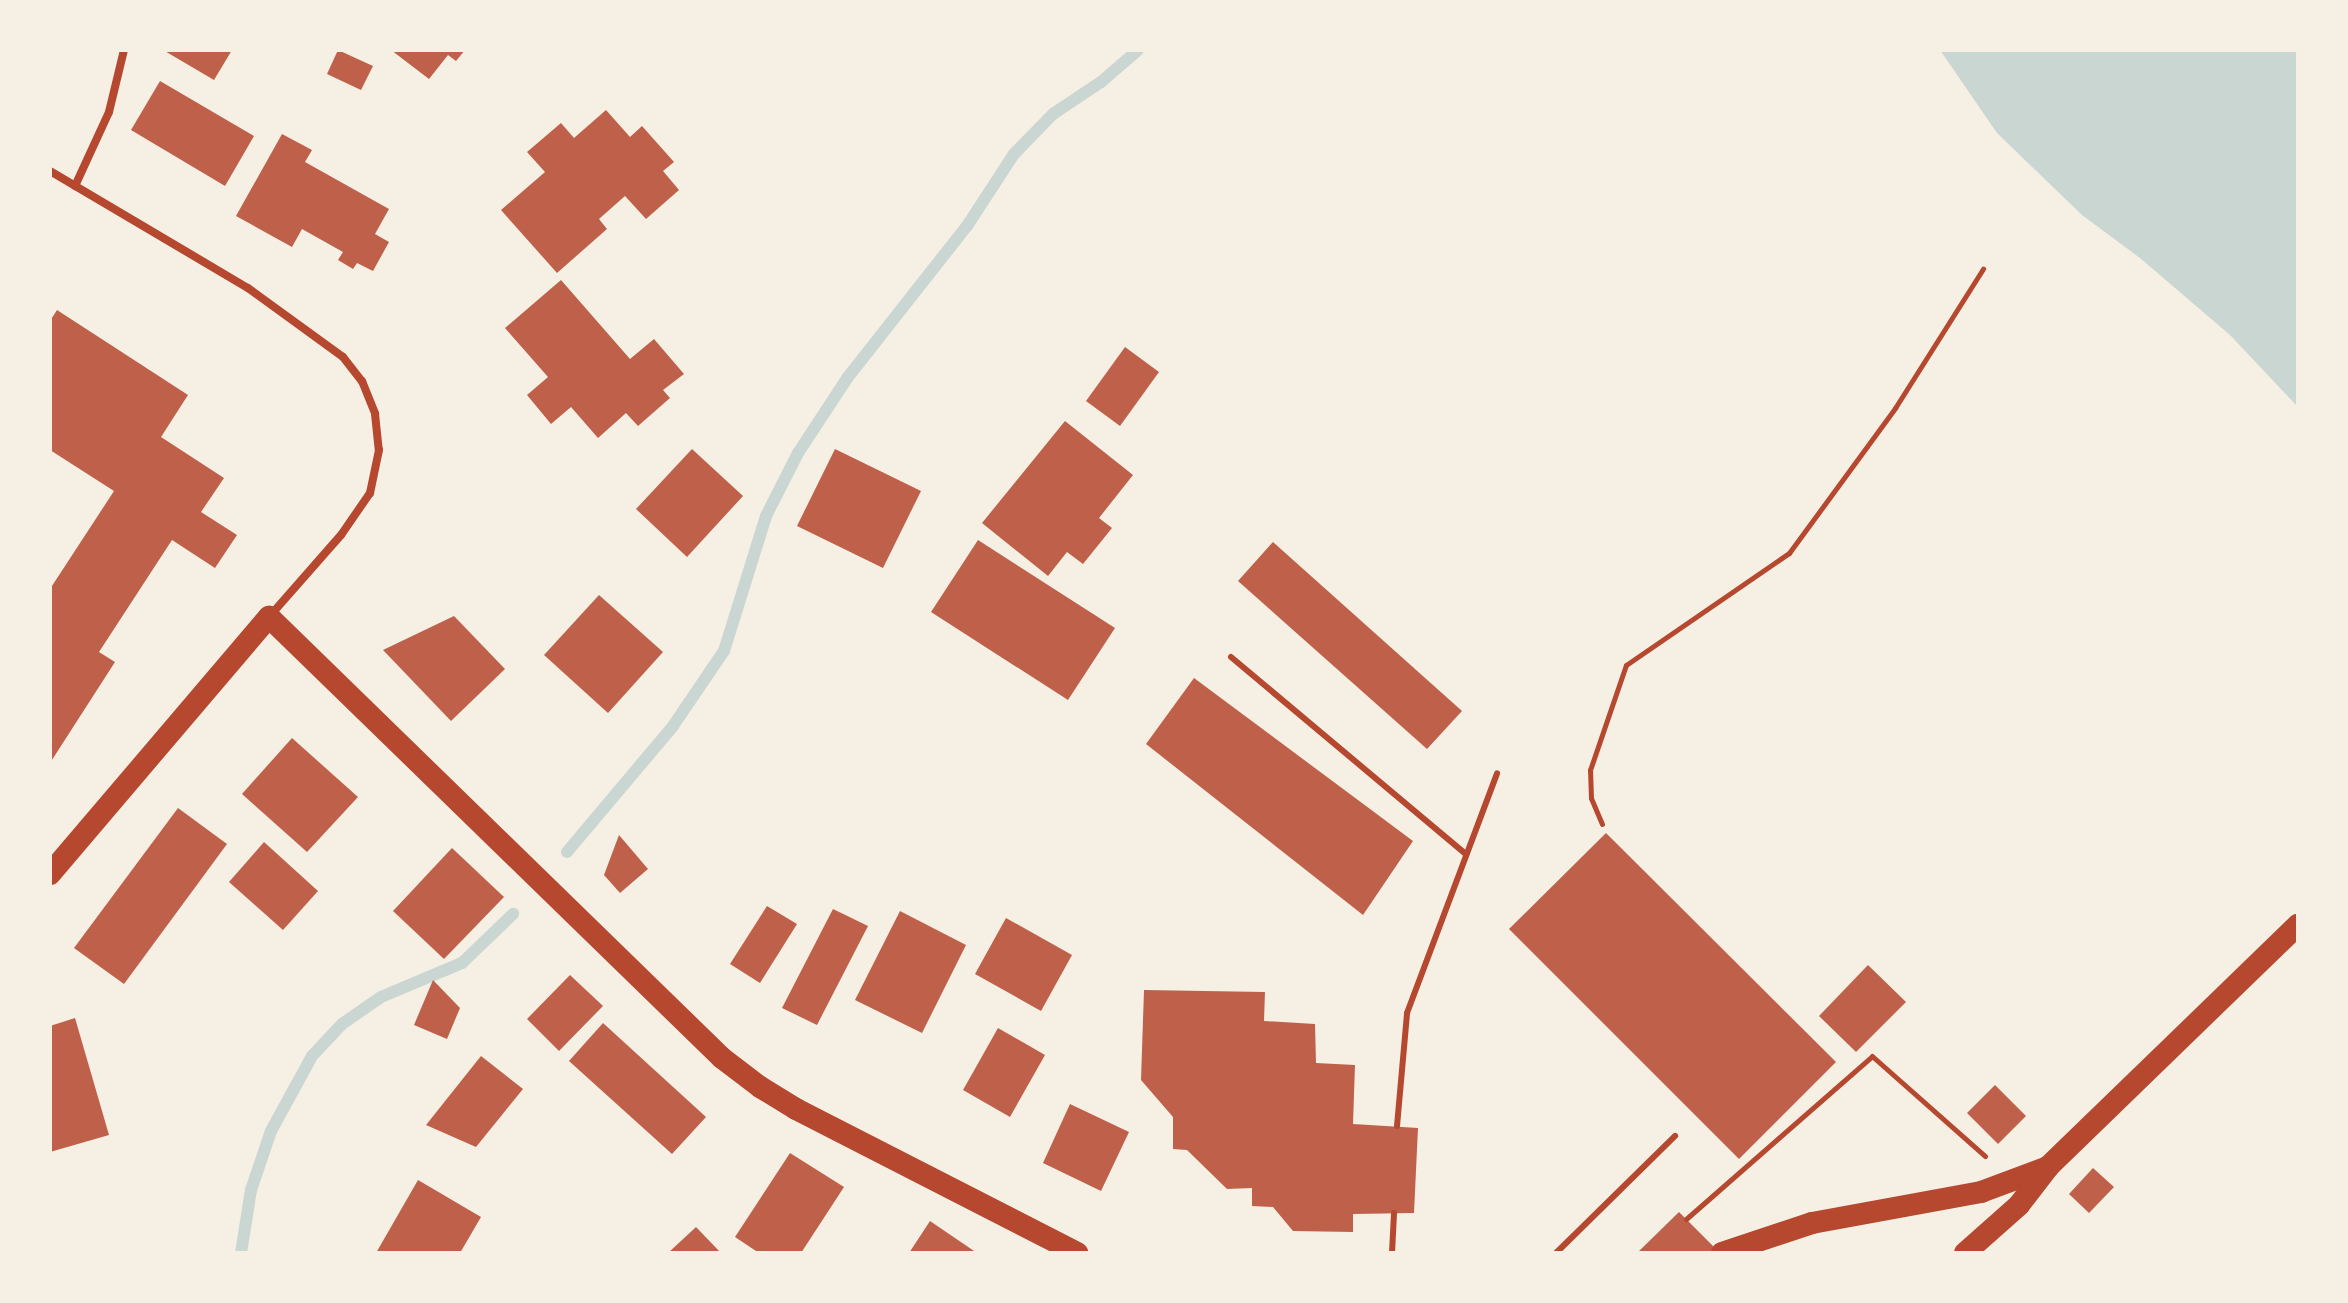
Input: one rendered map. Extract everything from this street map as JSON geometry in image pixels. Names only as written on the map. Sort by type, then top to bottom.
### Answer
[{"type":"highway","points":[[50,874],[269,617],[731,1065],[796,1109],[1077,1253]]},
{"type":"highway","points":[[1965,1253],[2019,1205],[2049,1166],[2298,925]]},
{"type":"highway","points":[[1722,1253],[1760,1237],[1812,1223],[1981,1192],[2049,1166]]},
{"type":"street","points":[[75,186],[109,112],[124,50]]},
{"type":"street","points":[[50,171],[248,288],[343,357],[362,381],[371,403],[379,450],[370,493],[341,535],[269,617]]},
{"type":"lane","points":[[1231,657],[1466,854]]},
{"type":"lane","points":[[1397,1126],[1407,1013],[1497,773]]},
{"type":"lane","points":[[1556,1253],[1675,1136]]},
{"type":"lane","points":[[1392,1253],[1394,1213]]},
{"type":"path","points":[[1602,824],[1591,798],[1590,770],[1626,665],[1789,553],[1895,408],[1983,269]]},
{"type":"path","points":[[1686,1219],[1872,1056],[1973,1149],[1998,1164]]},
{"type":"shaded area","points":[[1940,50],[2298,50],[2298,407],[2230,335],[2140,258],[2082,215],[1997,133]]},
{"type":"building","points":[[163,50],[232,50],[214,80]]},
{"type":"building","points":[[338,50],[373,66],[361,90],[327,74]]},
{"type":"building","points":[[391,50],[465,50],[456,61],[448,55],[429,79]]},
{"type":"building","points":[[160,81],[254,136],[225,186],[131,130]]},
{"type":"building","points":[[606,110],[630,137],[642,126],[674,162],[663,171],[679,190],[646,219],[625,196],[599,219],[607,229],[557,273],[501,210],[545,172],[527,152],[561,123],[574,138]]},
{"type":"building","points":[[282,134],[312,150],[305,162],[389,209],[375,234],[389,242],[373,271],[357,263],[353,269],[338,260],[343,252],[302,229],[292,247],[236,216]]},
{"type":"building","points":[[561,280],[630,359],[654,339],[684,374],[663,390],[670,398],[638,426],[626,413],[598,438],[571,407],[551,424],[527,395],[548,377],[505,328]]},
{"type":"building","points":[[57,310],[188,395],[161,437],[224,478],[201,512],[237,535],[215,568],[172,540],[99,652],[115,662],[50,763],[50,589],[114,491],[50,450],[50,321]]},
{"type":"building","points":[[1125,347],[1159,372],[1120,426],[1086,401]]},
{"type":"building","points":[[1065,421],[1133,475],[1099,518],[1112,528],[1083,564],[1067,552],[1048,576],[982,523]]},
{"type":"building","points":[[692,449],[743,496],[687,557],[636,509]]},
{"type":"building","points":[[835,449],[921,491],[883,568],[797,526]]},
{"type":"building","points":[[978,540],[1115,628],[1068,700],[931,612]]},
{"type":"building","points":[[1273,542],[1462,711],[1427,749],[1238,581]]},
{"type":"building","points":[[599,595],[663,652],[608,713],[544,655]]},
{"type":"building","points":[[454,616],[505,669],[451,721],[383,650]]},
{"type":"building","points":[[1194,678],[1413,841],[1363,915],[1146,744]]},
{"type":"building","points":[[292,738],[358,797],[307,852],[242,794]]},
{"type":"building","points":[[178,808],[227,844],[124,984],[74,948]]},
{"type":"building","points":[[1606,833],[1836,1062],[1739,1159],[1509,929]]},
{"type":"building","points":[[619,835],[648,869],[620,893],[604,875]]},
{"type":"building","points":[[264,842],[318,891],[283,930],[229,882]]},
{"type":"building","points":[[452,848],[504,897],[444,959],[393,911]]},
{"type":"building","points":[[767,906],[797,924],[760,983],[730,964]]},
{"type":"building","points":[[833,909],[868,926],[817,1025],[782,1008]]},
{"type":"building","points":[[900,911],[966,945],[922,1033],[855,1000]]},
{"type":"building","points":[[1006,918],[1072,955],[1041,1011],[975,974]]},
{"type":"building","points":[[1868,965],[1906,1002],[1856,1052],[1819,1016]]},
{"type":"building","points":[[570,975],[603,1006],[559,1051],[527,1019]]},
{"type":"building","points":[[433,980],[460,1008],[447,1039],[414,1025]]},
{"type":"building","points":[[1144,990],[1265,992],[1264,1021],[1315,1024],[1316,1063],[1355,1065],[1353,1124],[1418,1128],[1414,1213],[1353,1214],[1353,1232],[1293,1231],[1273,1207],[1252,1206],[1252,1188],[1227,1189],[1187,1150],[1173,1149],[1173,1117],[1141,1080]]},
{"type":"building","points":[[75,1018],[109,1135],[50,1152],[50,1026]]},
{"type":"building","points":[[603,1023],[706,1117],[672,1154],[569,1061]]},
{"type":"building","points":[[998,1028],[1045,1055],[1010,1117],[963,1090]]},
{"type":"building","points":[[481,1056],[523,1089],[476,1147],[426,1125]]},
{"type":"building","points":[[1995,1085],[2026,1116],[1998,1144],[1967,1113]]},
{"type":"building","points":[[1070,1104],[1129,1132],[1101,1191],[1043,1163]]},
{"type":"building","points":[[790,1153],[844,1187],[801,1253],[759,1253],[735,1237]]},
{"type":"building","points":[[2093,1168],[2114,1187],[2089,1213],[2069,1194]]},
{"type":"building","points":[[418,1180],[481,1217],[460,1253],[376,1253]]},
{"type":"building","points":[[1679,1212],[1720,1253],[1637,1253]]},
{"type":"building","points":[[930,1221],[977,1253],[909,1253]]},
{"type":"building","points":[[696,1227],[721,1253],[668,1253]]},
{"type":"waterway","points":[[567,852],[673,726],[724,651],[766,516],[798,453],[848,377],[967,226],[1014,154],[1053,114],[1101,82],[1138,50]]},
{"type":"waterway","points":[[241,1253],[251,1190],[271,1131],[312,1056],[342,1024],[381,997],[462,963],[513,914]]}]
